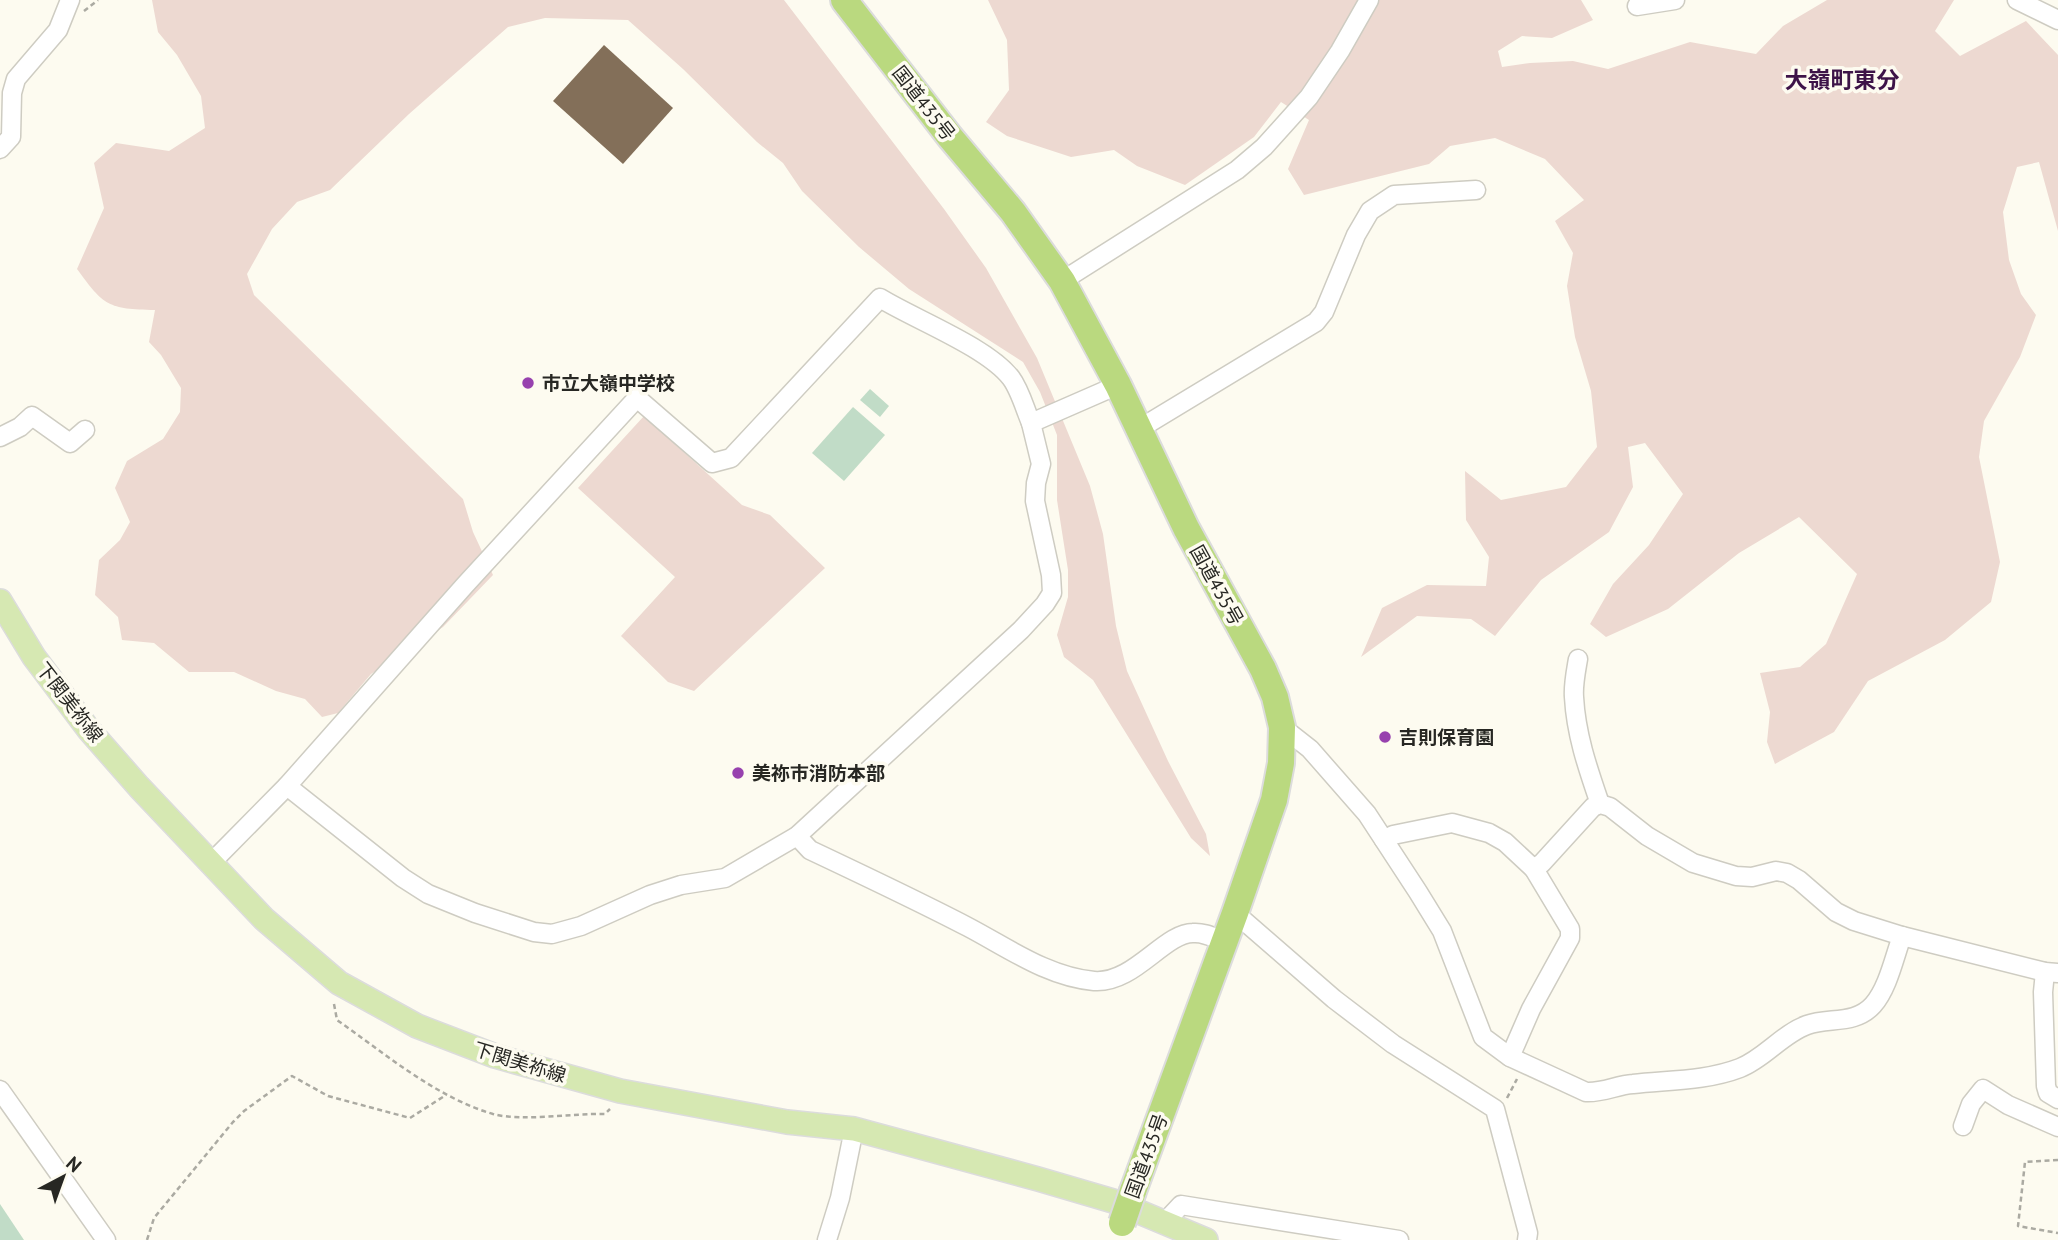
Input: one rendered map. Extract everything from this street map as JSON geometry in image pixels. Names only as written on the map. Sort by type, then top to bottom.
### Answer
[{"type":"highway","name":"国道435号","points":[[844,0],[1013,212],[1062,281],[1118,385],[1186,528],[1263,669],[1275,697],[1282,727],[1281,764],[1274,800],[1120,1231]]},
{"type":"main road","name":"下関美祢線","points":[[0,601],[34,657],[89,730],[264,919],[339,983],[417,1026],[457,1043],[533,1068],[620,1091],[787,1122],[854,1129],[1113,1201],[1206,1240]]},
{"type":"street","points":[[1062,281],[1237,170],[1264,147],[1309,97],[1340,51],[1369,0]]},
{"type":"street","points":[[1637,6],[1675,0]]},
{"type":"street","points":[[2017,0],[2058,20]]},
{"type":"street","points":[[0,149],[11,137],[12,93],[16,79],[74,9]]},
{"type":"street","points":[[1139,429],[1317,322],[1324,312],[1356,235],[1370,211],[1394,195],[1476,190]]},
{"type":"street","points":[[211,863],[287,786],[465,584],[637,398],[712,463],[731,458],[880,298],[962,342],[997,364],[1012,379],[1031,423],[1041,464],[1035,501],[1051,575],[1052,593],[1021,629],[797,836],[725,878],[681,885],[650,895],[581,926],[552,934],[534,932],[428,894],[403,878],[287,786]]},
{"type":"street","points":[[1031,423],[1118,385]]},
{"type":"street","points":[[0,437],[20,427],[32,416],[70,443],[85,430]]},
{"type":"street","points":[[1578,659],[1573,695],[1577,723],[1583,754],[1600,804]]},
{"type":"street","points":[[1282,727],[1310,749],[1367,814],[1384,840],[1442,931],[1483,1037],[1518,1061],[1586,1092],[1598,1092],[1630,1084],[1691,1080],[1739,1069],[1809,1024],[1847,1020],[1863,1014],[1880,995],[1902,936]]},
{"type":"street","points":[[1534,869],[1593,807],[1600,804],[1610,807],[1647,836],[1693,863],[1736,876],[1752,877],[1776,871],[1787,873],[1836,912],[1854,921],[1902,936],[2051,972],[2043,992],[2046,1086],[2048,1093],[2058,1099]]},
{"type":"street","points":[[1384,840],[1393,835],[1452,824],[1489,833],[1506,842],[1534,869],[1570,929],[1570,938],[1531,1009],[1518,1061]]},
{"type":"street","points":[[797,836],[810,850],[1046,968],[1071,977],[1098,981],[1119,977],[1189,932],[1204,933],[1223,941]]},
{"type":"street","points":[[1235,913],[1334,999],[1393,1044],[1495,1109],[1525,1221],[1527,1240]]},
{"type":"street","points":[[1963,1126],[1971,1104],[1983,1089],[2008,1105],[2058,1127]]},
{"type":"street","points":[[0,1090],[106,1240]]},
{"type":"street","points":[[827,1240],[840,1198],[854,1129]]},
{"type":"street","points":[[1166,1222],[1181,1205],[1399,1240]]},
{"type":"path","points":[[74,9],[98,0]]},
{"type":"path","points":[[339,983],[334,1001],[337,1020],[446,1095],[494,1114],[549,1117],[605,1114],[616,1104],[620,1091]]},
{"type":"path","points":[[1495,1109],[1504,1104],[1518,1061]]},
{"type":"path","points":[[147,1240],[154,1218],[233,1122],[292,1076],[328,1096],[411,1118],[446,1095]]},
{"type":"path","points":[[2058,1160],[2025,1162],[2018,1226],[2058,1233]]},
{"type":"path","points":[[2050,1240],[2051,1232]]},
{"type":"shaded area","points":[[152,0],[784,0],[986,268],[1037,358],[1090,486],[1103,534],[1116,626],[1127,671],[1168,761],[1206,834],[1210,856],[1191,838],[1093,680],[1064,657],[1057,635],[1068,597],[1068,570],[1057,500],[1057,435],[1040,392],[1023,362],[909,289],[859,247],[802,191],[783,163],[757,142],[683,69],[628,20],[545,18],[508,27],[409,114],[330,190],[297,202],[272,229],[247,274],[254,295],[463,499],[473,532],[493,575],[443,627],[371,674],[338,713],[322,717],[305,699],[276,691],[234,672],[189,672],[154,643],[122,640],[118,617],[95,595],[99,560],[120,540],[130,522],[115,488],[127,461],[163,439],[180,412],[181,388],[161,355],[149,342],[155,310],[127,308],[108,303],[94,291],[77,269],[104,208],[94,163],[116,143],[169,151],[205,128],[201,96],[177,55],[158,32]]},
{"type":"shaded area","points":[[988,0],[1581,0],[1593,20],[1552,38],[1522,36],[1498,51],[1502,67],[1573,61],[1608,69],[1690,42],[1756,54],[1783,26],[1827,0],[1954,0],[1935,31],[1960,56],[2026,21],[2058,55],[2058,231],[2039,162],[2017,167],[2003,212],[2009,260],[2021,294],[2036,315],[2020,357],[1984,421],[1979,457],[2000,562],[1991,602],[1945,640],[1868,681],[1834,732],[1775,764],[1767,742],[1770,712],[1760,673],[1800,667],[1826,644],[1857,574],[1799,517],[1739,553],[1668,609],[1606,637],[1590,624],[1613,584],[1649,545],[1683,494],[1645,443],[1628,447],[1633,487],[1609,532],[1541,580],[1495,636],[1471,619],[1417,616],[1361,657],[1382,608],[1427,585],[1486,586],[1489,557],[1466,520],[1465,471],[1501,500],[1566,487],[1597,447],[1591,391],[1575,337],[1567,286],[1573,253],[1555,221],[1584,200],[1545,159],[1495,138],[1450,146],[1429,164],[1304,195],[1288,169],[1309,120],[1281,102],[1254,137],[1185,185],[1137,166],[1114,150],[1071,157],[1007,136],[986,122],[1009,90],[1007,40]]},
{"type":"shaded area","points":[[870,389],[889,406],[880,417],[860,400]]},
{"type":"shaded area","points":[[853,407],[885,435],[844,481],[812,453]]},
{"type":"shaded area","points":[[644,416],[742,505],[770,515],[825,568],[694,691],[668,682],[621,636],[675,577],[578,488]]},
{"type":"shaded area","points":[[0,1204],[24,1240],[0,1240]]},
{"type":"building","points":[[604,45],[673,108],[623,164],[553,101]]},
{"type":"place","name":"市立大嶺中学校","points":[[528,383]]},
{"type":"place","name":"吉則保育園","points":[[1385,737]]},
{"type":"place","name":"美祢市消防本部","points":[[738,773]]},
{"type":"district","name":"大嶺町東分","points":[[1842,80]]}]
